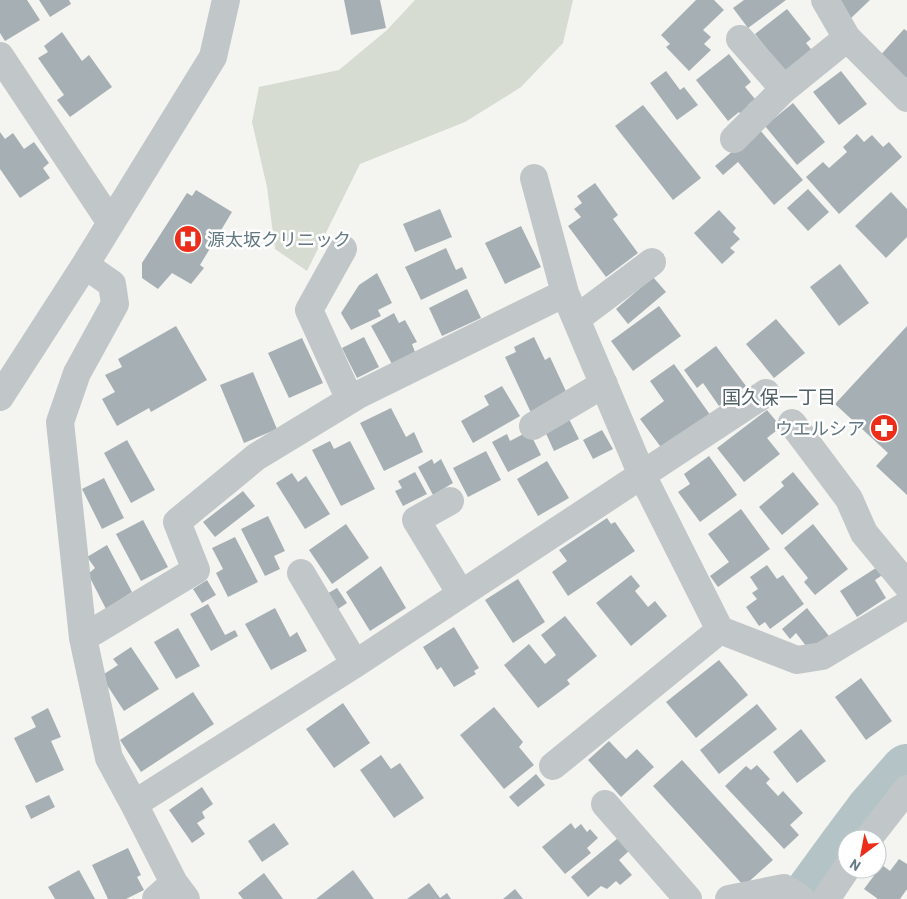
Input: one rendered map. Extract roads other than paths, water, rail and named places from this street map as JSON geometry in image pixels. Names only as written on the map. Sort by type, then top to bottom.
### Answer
[{"type":"street","points":[[0,397],[85,265],[213,56],[226,0]]},
{"type":"street","points":[[825,0],[847,38],[907,98]]},
{"type":"street","points":[[734,139],[784,89],[847,38]]},
{"type":"street","points":[[740,39],[784,89]]},
{"type":"street","points":[[0,56],[111,223]]},
{"type":"street","points":[[534,178],[565,293],[642,476],[720,630],[798,660],[822,656],[907,605]]},
{"type":"street","points":[[342,249],[310,310],[350,400]]},
{"type":"street","points":[[576,319],[652,262]]},
{"type":"street","points":[[85,265],[112,284],[115,304],[77,373],[60,422],[83,638],[109,758],[134,804],[172,894]]},
{"type":"street","points":[[83,638],[196,570],[176,522],[256,457],[350,400],[565,293]]},
{"type":"street","points":[[533,426],[604,384]]},
{"type":"street","points":[[134,804],[355,664],[766,393]]},
{"type":"street","points":[[792,423],[849,499],[864,534],[907,586]]},
{"type":"street","points":[[450,501],[416,520],[461,594]]},
{"type":"street","points":[[301,573],[355,664]]},
{"type":"street","points":[[553,766],[720,630]]},
{"type":"street","points":[[876,829],[907,790]]},
{"type":"street","points":[[605,804],[688,899]]},
{"type":"street","points":[[826,899],[840,879]]},
{"type":"street","points":[[730,899],[784,888],[801,899]]},
{"type":"waterway","points":[[858,829],[907,770]]},
{"type":"waterway","points":[[812,891],[837,857]]},
{"type":"place","name":"源太坂クリニック","points":[[188,239]]},
{"type":"place","name":"ウエルシア","points":[[884,428]]},
{"type":"district","name":"国久保一丁目","points":[[779,396]]}]
